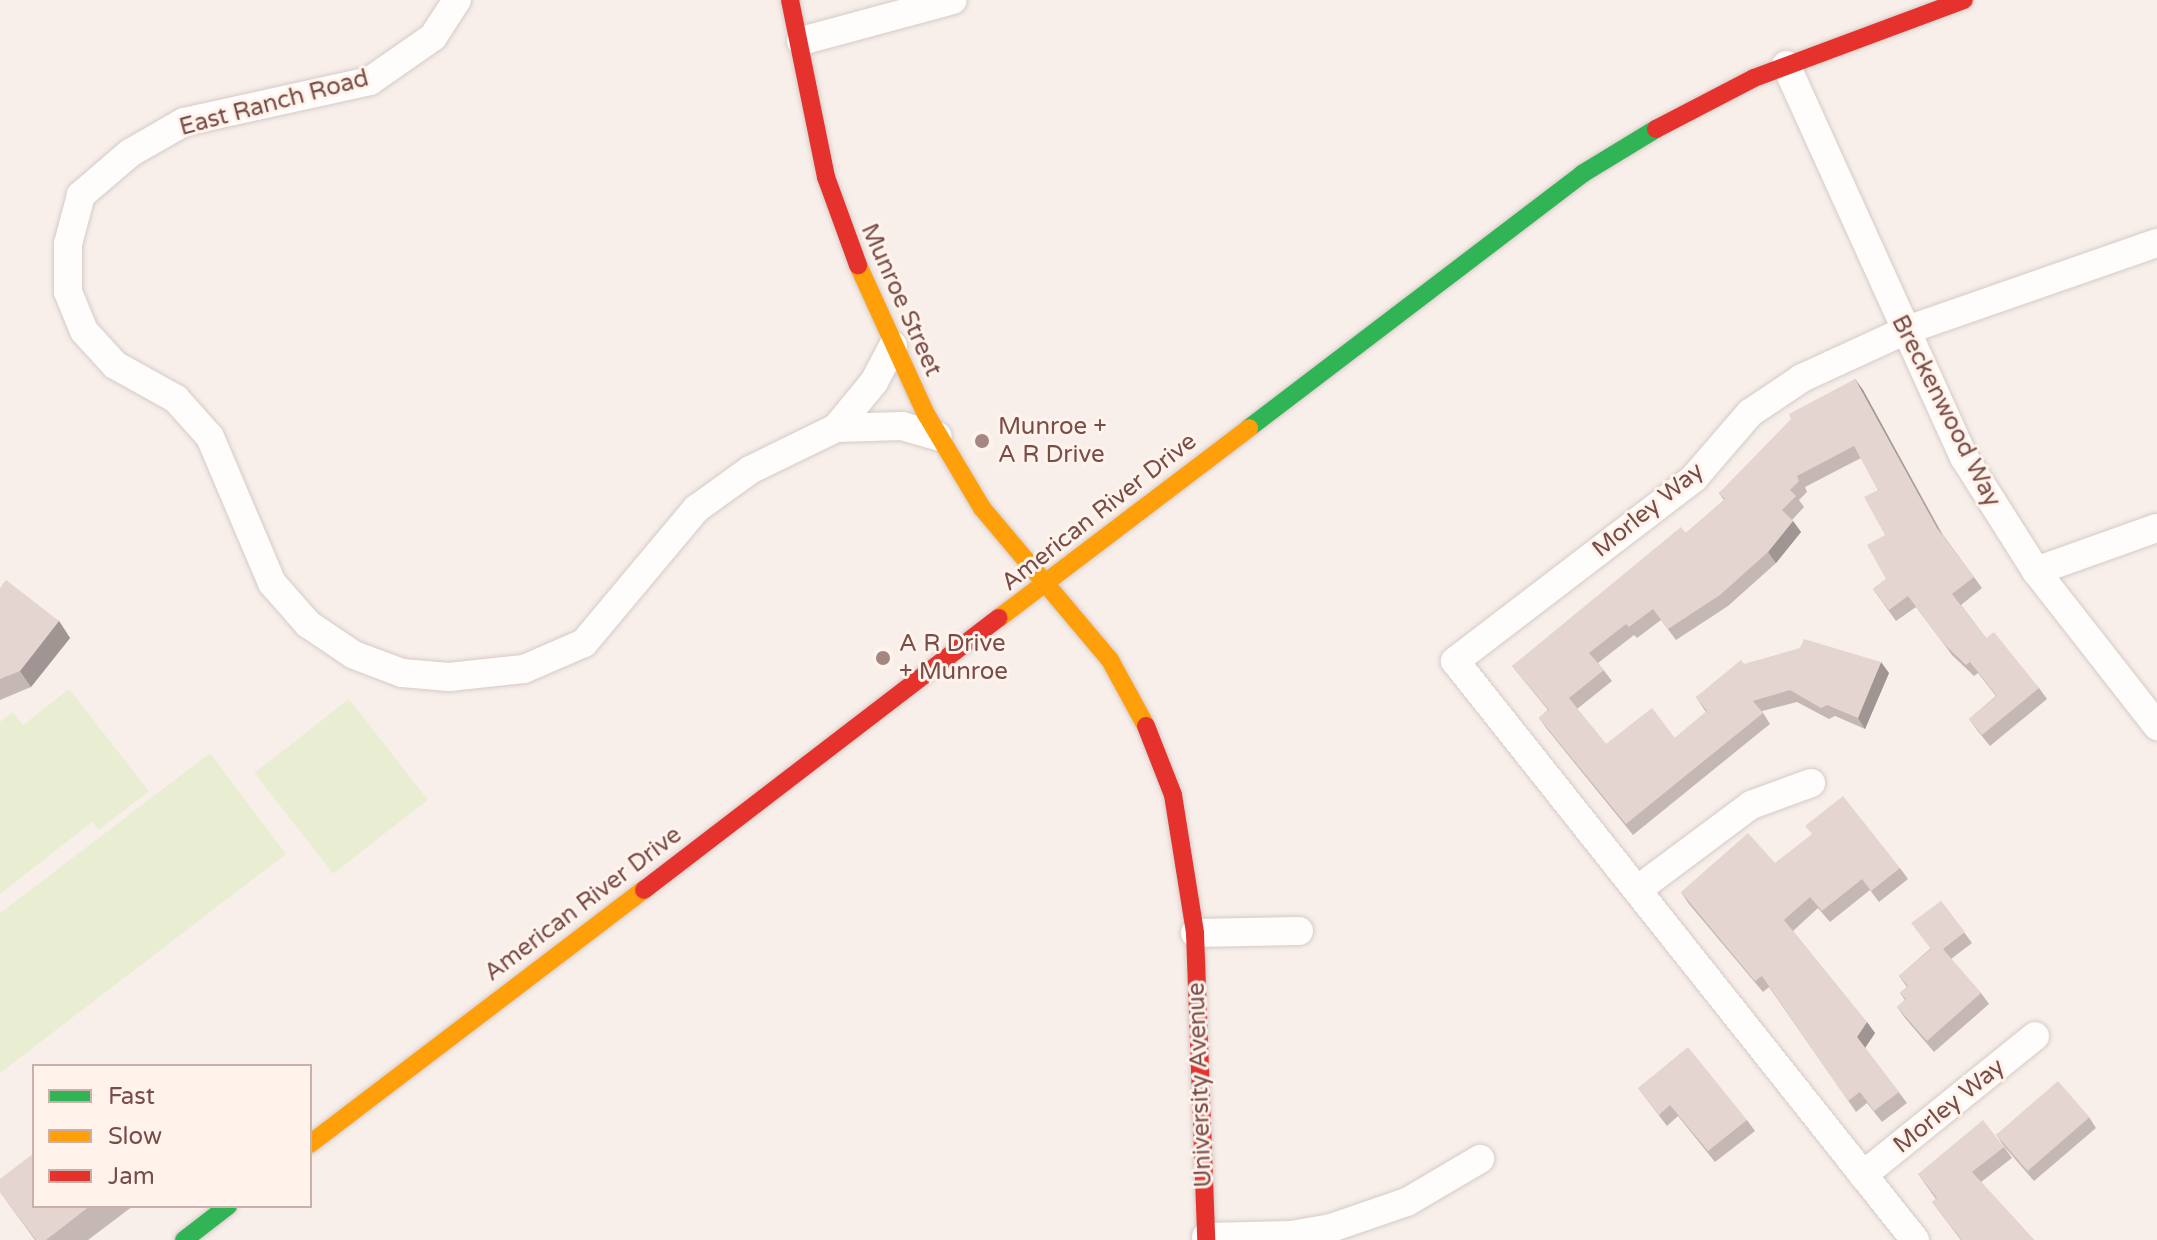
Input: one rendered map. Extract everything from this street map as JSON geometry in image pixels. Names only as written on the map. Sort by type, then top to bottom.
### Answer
[{"type":"street","name":"East Ranch Road","points":[[457,0],[433,37],[370,81],[184,122],[130,153],[81,195],[68,244],[68,292],[84,331],[115,365],[176,399],[210,437],[272,583],[308,624],[343,648],[402,673],[449,677],[524,669],[584,643],[696,509],[750,470],[836,428],[902,426],[938,436]]},
{"type":"street","name":"Munroe Street","points":[[790,0],[801,41],[826,177],[893,346],[938,436],[982,508],[1044,585]]},
{"type":"street","points":[[801,41],[953,0]]},
{"type":"street","name":"American River Drive","points":[[312,1142],[1582,174],[1702,102],[1786,65],[1964,0]]},
{"type":"street","name":"Breckenwood Way","points":[[1786,65],[1904,331],[1964,457],[2036,571],[2157,726]]},
{"type":"street","name":"Morley Way","points":[[1915,1240],[1455,661],[1694,478],[1764,402],[1828,364],[1904,331],[2157,243]]},
{"type":"street","name":"East Ranch Road","points":[[836,428],[874,382],[893,346]]},
{"type":"street","points":[[2036,571],[2157,528]]},
{"type":"street","name":"University Avenue","points":[[1044,585],[1089,632],[1138,704],[1173,795],[1195,933],[1206,1238],[1291,1235],[1344,1225],[1407,1202],[1480,1159]]},
{"type":"street","points":[[1637,890],[1751,805],[1811,783]]},
{"type":"street","points":[[1195,933],[1299,931]]},
{"type":"street","name":"Morley Way","points":[[1863,1175],[2035,1036]]},
{"type":"street","points":[[184,1240],[225,1208]]},
{"type":"green space","points":[[69,689],[149,791],[99,830],[92,822],[0,894],[0,722],[13,712],[23,725]]},
{"type":"green space","points":[[349,699],[428,800],[333,874],[254,773]]},
{"type":"green space","points":[[210,753],[286,854],[0,1073],[0,913]]},
{"type":"building","points":[[1855,379],[1937,528],[1974,577],[1952,594],[1986,638],[1994,632],[2039,688],[1982,735],[1969,719],[1997,696],[1970,662],[1966,665],[1944,644],[1908,596],[1889,610],[1873,589],[1886,579],[1867,545],[1885,535],[1864,497],[1878,490],[1854,446],[1797,476],[1799,481],[1790,490],[1796,496],[1782,510],[1793,521],[1768,552],[1720,595],[1668,629],[1653,609],[1629,627],[1626,624],[1589,653],[1604,670],[1569,698],[1606,744],[1652,708],[1675,738],[1707,711],[1696,697],[1741,660],[1744,664],[1800,648],[1804,639],[1881,662],[1858,718],[1827,705],[1821,708],[1790,690],[1753,701],[1763,713],[1626,824],[1539,718],[1549,710],[1512,666],[1681,527],[1686,533],[1725,499],[1719,493],[1791,419],[1789,414]]},
{"type":"building","points":[[6,580],[59,621],[20,671],[0,679],[0,588]]},
{"type":"building","points":[[1843,796],[1900,868],[1871,891],[1862,879],[1822,911],[1810,897],[1784,920],[1867,1022],[1857,1037],[1899,1092],[1874,1111],[1860,1092],[1848,1101],[1762,976],[1755,981],[1681,892],[1748,833],[1775,863],[1812,834],[1805,826]]},
{"type":"building","points":[[1941,901],[1965,932],[1943,949],[1981,993],[1927,1041],[1897,1007],[1906,999],[1900,993],[1908,986],[1899,976],[1931,949],[1911,923]]},
{"type":"building","points":[[1688,1047],[1747,1120],[1708,1151],[1670,1105],[1659,1115],[1638,1088]]},
{"type":"building","points":[[2058,1081],[2089,1117],[2028,1171],[1996,1135]]},
{"type":"building","points":[[1983,1120],[2004,1147],[1972,1172],[2034,1240],[1962,1240],[1932,1202],[1937,1198],[1918,1174]]},
{"type":"building","points":[[32,1155],[32,1208],[87,1208],[46,1240],[36,1240],[0,1192],[0,1179]]},
{"type":"traffic: fast","points":[[1249,428],[1582,174],[1656,129]]},
{"type":"traffic: fast","points":[[184,1240],[225,1208]]},
{"type":"traffic: slow","points":[[858,265],[926,414],[982,508],[1110,660],[1146,726]]},
{"type":"traffic: slow","points":[[999,618],[1249,428]]},
{"type":"traffic: slow","points":[[312,1142],[644,890]]},
{"type":"traffic: jam","points":[[790,0],[826,177],[858,265]]},
{"type":"traffic: jam","points":[[1656,129],[1754,78],[1964,0]]},
{"type":"traffic: jam","points":[[644,890],[999,618]]},
{"type":"traffic: jam","points":[[1146,726],[1173,795],[1195,933],[1206,1240]]},
{"type":"place","name":"Munroe + A R Drive","points":[[982,441]]},
{"type":"place","name":"A R Drive + Munroe","points":[[883,658]]}]
